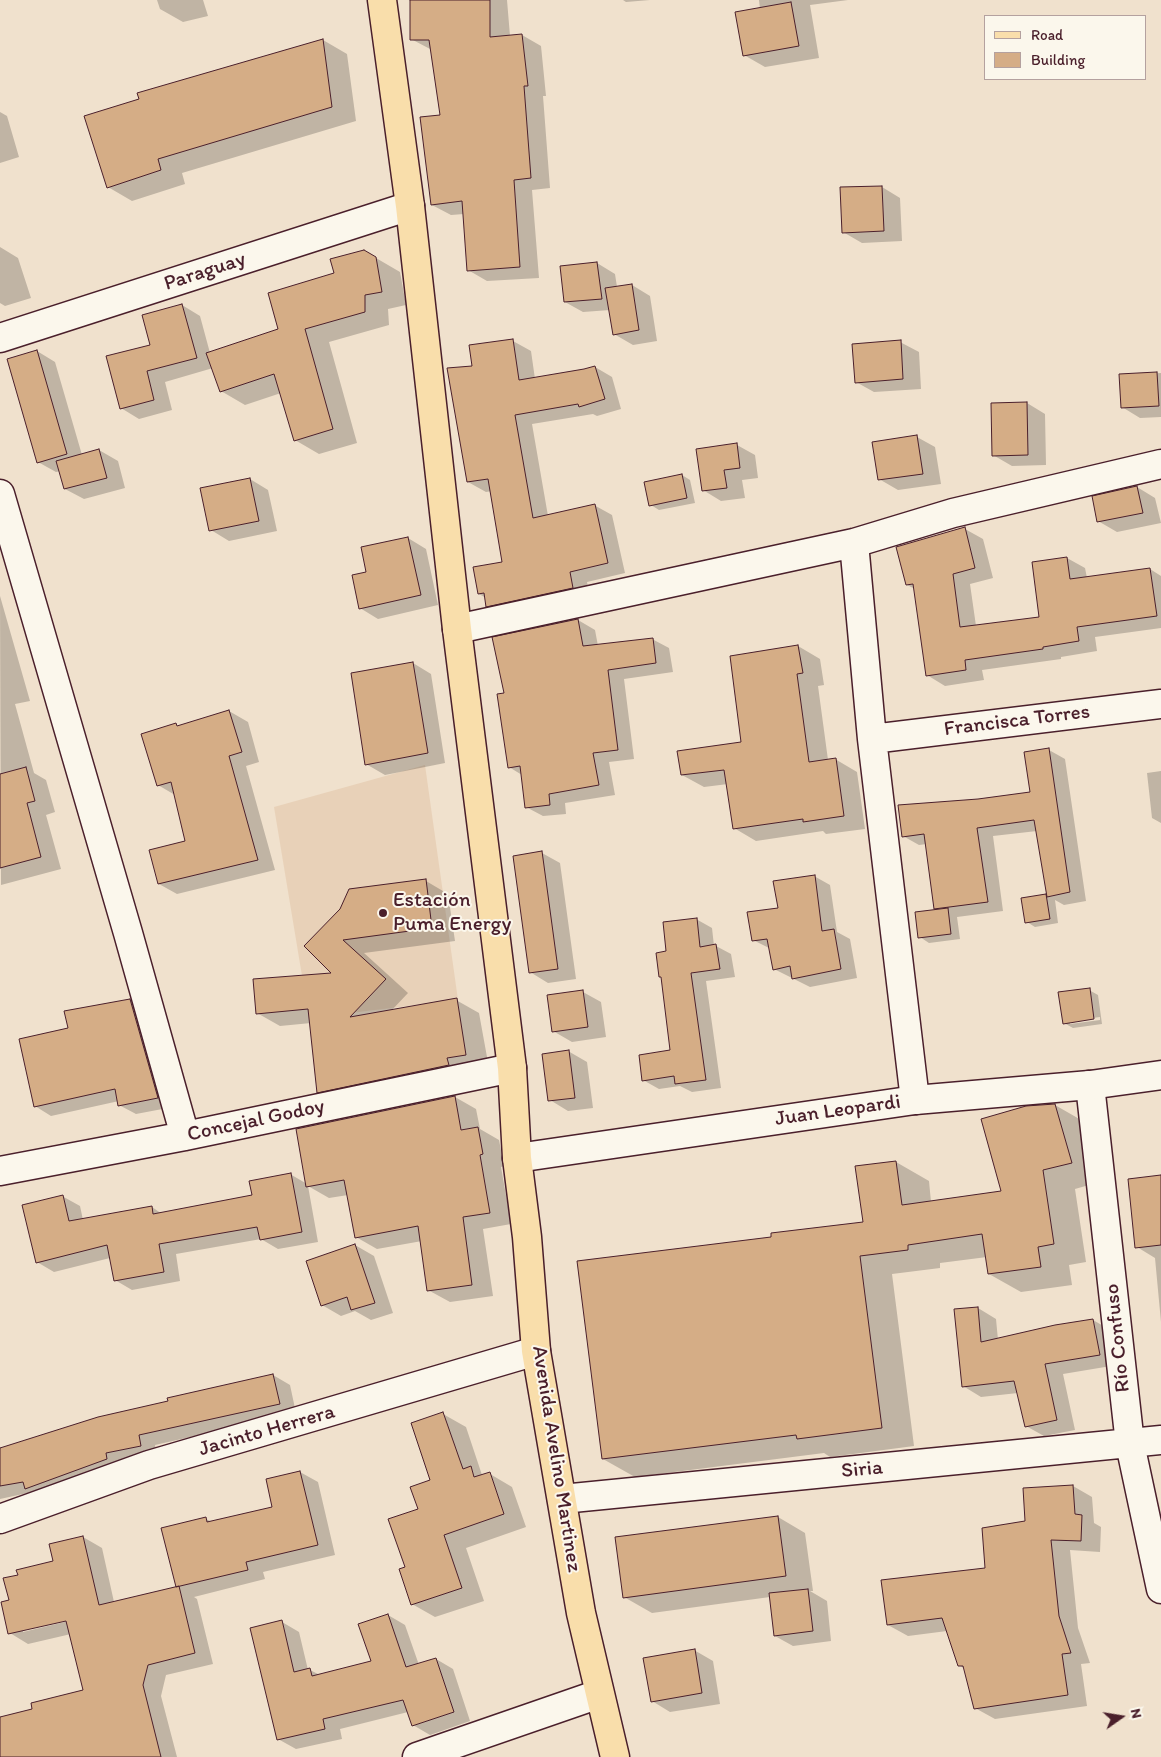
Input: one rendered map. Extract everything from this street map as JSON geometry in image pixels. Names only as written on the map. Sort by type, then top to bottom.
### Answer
[{"type":"main road","name":"Avenida Avelino Martinez","points":[[382,0],[410,206],[457,629],[512,1068],[517,1158],[536,1351],[581,1613],[615,1757]]},
{"type":"street","name":"Paraguay","points":[[0,338],[410,206]]},
{"type":"street","points":[[457,629],[854,543],[953,513],[1161,464]]},
{"type":"street","points":[[0,494],[185,1136]]},
{"type":"street","points":[[854,543],[872,739],[914,1100]]},
{"type":"street","name":"Francisca Torres","points":[[872,739],[1161,704]]},
{"type":"street","name":"Concejal Godoy","points":[[0,1171],[185,1136],[512,1068]]},
{"type":"street","name":"Juan Leopardi","points":[[517,1158],[914,1100],[1090,1084],[1161,1075]]},
{"type":"street","name":"Río Confuso","points":[[1090,1084],[1130,1444],[1161,1589]]},
{"type":"street","name":"Jacinto Herrera","points":[[0,1519],[149,1466],[536,1351]]},
{"type":"street","name":"Siria","points":[[562,1499],[1161,1440]]},
{"type":"street","points":[[417,1757],[599,1694]]},
{"type":"shaded area","points":[[425,765],[458,1000],[309,1018],[274,807]]},
{"type":"building","points":[[410,0],[490,0],[490,37],[522,34],[528,86],[524,86],[531,178],[514,180],[520,267],[467,271],[462,201],[431,205],[420,117],[440,115],[429,40],[410,40]]},
{"type":"building","points":[[791,2],[799,46],[743,56],[735,12]]},
{"type":"building","points":[[323,39],[332,107],[158,159],[161,170],[107,188],[84,116],[139,99],[137,93]]},
{"type":"building","points":[[882,186],[884,231],[842,233],[840,187]]},
{"type":"building","points":[[364,250],[376,257],[382,292],[365,295],[365,312],[305,329],[333,429],[294,441],[274,374],[220,392],[206,353],[278,329],[268,293],[334,273],[330,259]]},
{"type":"building","points":[[597,262],[602,299],[564,302],[560,266]]},
{"type":"building","points":[[632,284],[639,330],[613,335],[605,288]]},
{"type":"building","points":[[182,304],[197,358],[147,371],[154,400],[120,409],[106,356],[150,345],[142,315]]},
{"type":"building","points":[[513,339],[519,380],[595,366],[605,399],[579,407],[578,404],[515,415],[533,518],[595,504],[608,563],[570,572],[573,588],[486,607],[484,593],[478,594],[473,567],[502,562],[488,479],[467,482],[447,368],[472,366],[469,345]]},
{"type":"building","points":[[901,340],[903,379],[855,383],[852,344]]},
{"type":"building","points":[[37,350],[67,454],[37,463],[7,359]]},
{"type":"building","points":[[1157,372],[1159,406],[1121,408],[1119,374]]},
{"type":"building","points":[[1027,402],[1028,455],[992,456],[991,403]]},
{"type":"building","points":[[917,435],[923,474],[878,480],[872,442]]},
{"type":"building","points":[[737,443],[740,468],[724,470],[727,488],[702,491],[696,449]]},
{"type":"building","points":[[99,449],[107,478],[64,489],[56,461]]},
{"type":"building","points":[[682,474],[687,498],[649,506],[644,482]]},
{"type":"building","points":[[250,478],[259,521],[209,531],[200,488]]},
{"type":"building","points":[[1137,486],[1143,513],[1097,522],[1092,496]]},
{"type":"building","points":[[965,527],[975,568],[953,574],[960,627],[1039,617],[1032,562],[1067,557],[1070,579],[1150,568],[1157,616],[1077,627],[1079,641],[1043,647],[1043,649],[965,660],[966,670],[926,676],[913,584],[906,585],[896,547]]},
{"type":"building","points":[[408,537],[421,595],[359,609],[352,575],[366,572],[361,547]]},
{"type":"building","points":[[578,619],[583,646],[653,638],[656,663],[608,670],[618,750],[593,753],[599,785],[549,794],[550,805],[525,808],[520,766],[508,768],[497,694],[504,693],[492,637]]},
{"type":"building","points":[[798,645],[803,673],[797,674],[809,762],[836,758],[844,816],[803,822],[803,819],[733,829],[724,770],[681,775],[677,751],[741,742],[730,656]]},
{"type":"building","points":[[413,662],[428,753],[365,765],[351,673]]},
{"type":"building","points":[[229,710],[242,752],[229,756],[258,860],[158,884],[149,850],[185,841],[171,782],[157,786],[141,734],[176,723],[177,726]]},
{"type":"building","points":[[1049,748],[1070,892],[1047,897],[1034,820],[977,828],[988,902],[934,909],[924,834],[902,837],[898,805],[978,799],[1030,792],[1024,752]]},
{"type":"building","points":[[26,767],[35,801],[27,803],[41,857],[0,868],[0,774]]},
{"type":"building","points":[[542,851],[558,969],[529,973],[513,856]]},
{"type":"building","points":[[815,875],[822,931],[834,929],[841,969],[792,979],[790,966],[773,970],[767,939],[752,941],[747,912],[778,908],[773,881]]},
{"type":"building","points":[[426,879],[432,928],[343,940],[386,979],[350,1017],[457,998],[466,1055],[447,1058],[449,1065],[317,1093],[308,1009],[256,1014],[253,979],[331,973],[304,946],[340,909],[349,889]]},
{"type":"building","points":[[1046,894],[1050,919],[1025,923],[1021,898]]},
{"type":"building","points":[[948,908],[951,934],[918,938],[915,912]]},
{"type":"building","points":[[697,918],[700,947],[716,944],[720,969],[691,973],[706,1080],[675,1084],[674,1076],[642,1081],[639,1055],[670,1050],[661,977],[659,977],[656,953],[666,951],[663,922]]},
{"type":"building","points":[[1090,988],[1094,1019],[1063,1024],[1058,992]]},
{"type":"building","points":[[583,990],[588,1027],[552,1032],[547,995]]},
{"type":"building","points":[[130,999],[158,1098],[118,1106],[115,1089],[34,1107],[19,1039],[68,1028],[64,1011]]},
{"type":"building","points":[[569,1050],[575,1098],[548,1101],[542,1054]]},
{"type":"building","points":[[455,1096],[461,1130],[478,1127],[483,1154],[480,1155],[490,1213],[463,1217],[472,1285],[427,1291],[418,1226],[355,1238],[344,1180],[306,1187],[296,1129]]},
{"type":"building","points":[[1055,1104],[1072,1163],[1043,1170],[1054,1244],[1038,1247],[1041,1267],[988,1274],[982,1234],[908,1245],[908,1250],[860,1256],[882,1428],[797,1439],[796,1435],[602,1459],[577,1261],[771,1237],[771,1233],[863,1222],[855,1166],[896,1161],[902,1205],[1001,1191],[981,1119],[1026,1106]]},
{"type":"building","points":[[291,1173],[302,1232],[260,1240],[257,1227],[159,1244],[164,1272],[114,1281],[107,1245],[36,1263],[22,1205],[63,1195],[69,1221],[152,1206],[153,1214],[252,1195],[249,1181]]},
{"type":"building","points":[[1161,1175],[1161,1245],[1135,1248],[1128,1179]]},
{"type":"building","points":[[355,1244],[375,1303],[351,1310],[347,1297],[321,1306],[306,1261]]},
{"type":"building","points":[[978,1307],[981,1342],[1055,1325],[1093,1319],[1100,1355],[1045,1364],[1057,1420],[1025,1427],[1014,1381],[962,1387],[954,1309]]},
{"type":"building","points":[[273,1374],[280,1404],[139,1435],[141,1446],[106,1453],[107,1459],[25,1489],[23,1482],[0,1486],[0,1448],[98,1417],[168,1401],[167,1398]]},
{"type":"building","points":[[443,1412],[463,1469],[471,1466],[474,1477],[490,1472],[504,1514],[444,1535],[462,1588],[411,1605],[399,1569],[405,1567],[388,1519],[418,1509],[410,1487],[430,1480],[411,1423]]},
{"type":"building","points":[[300,1471],[318,1545],[246,1562],[248,1570],[176,1587],[161,1528],[206,1517],[207,1522],[272,1507],[266,1479]]},
{"type":"building","points":[[1073,1485],[1075,1514],[1082,1515],[1081,1541],[1051,1540],[1059,1616],[1071,1653],[1062,1654],[1068,1695],[974,1709],[963,1666],[958,1666],[942,1618],[887,1625],[881,1580],[985,1568],[982,1528],[1025,1521],[1023,1488]]},
{"type":"building","points":[[778,1516],[786,1576],[623,1598],[615,1537]]},
{"type":"building","points":[[83,1536],[99,1605],[179,1586],[195,1653],[148,1665],[143,1685],[161,1757],[0,1757],[0,1717],[32,1709],[31,1703],[83,1690],[66,1621],[8,1634],[1,1602],[9,1600],[3,1578],[18,1575],[16,1570],[53,1561],[49,1544]]},
{"type":"building","points":[[808,1589],[813,1631],[774,1636],[769,1593]]},
{"type":"building","points":[[388,1614],[406,1667],[436,1658],[454,1712],[412,1726],[403,1700],[323,1719],[325,1729],[277,1740],[250,1628],[282,1620],[294,1672],[310,1668],[312,1676],[371,1661],[358,1624]]},
{"type":"building","points":[[695,1649],[702,1693],[651,1702],[643,1658]]},
{"type":"place","name":"Estación Puma Energy","points":[[383,913]]}]
